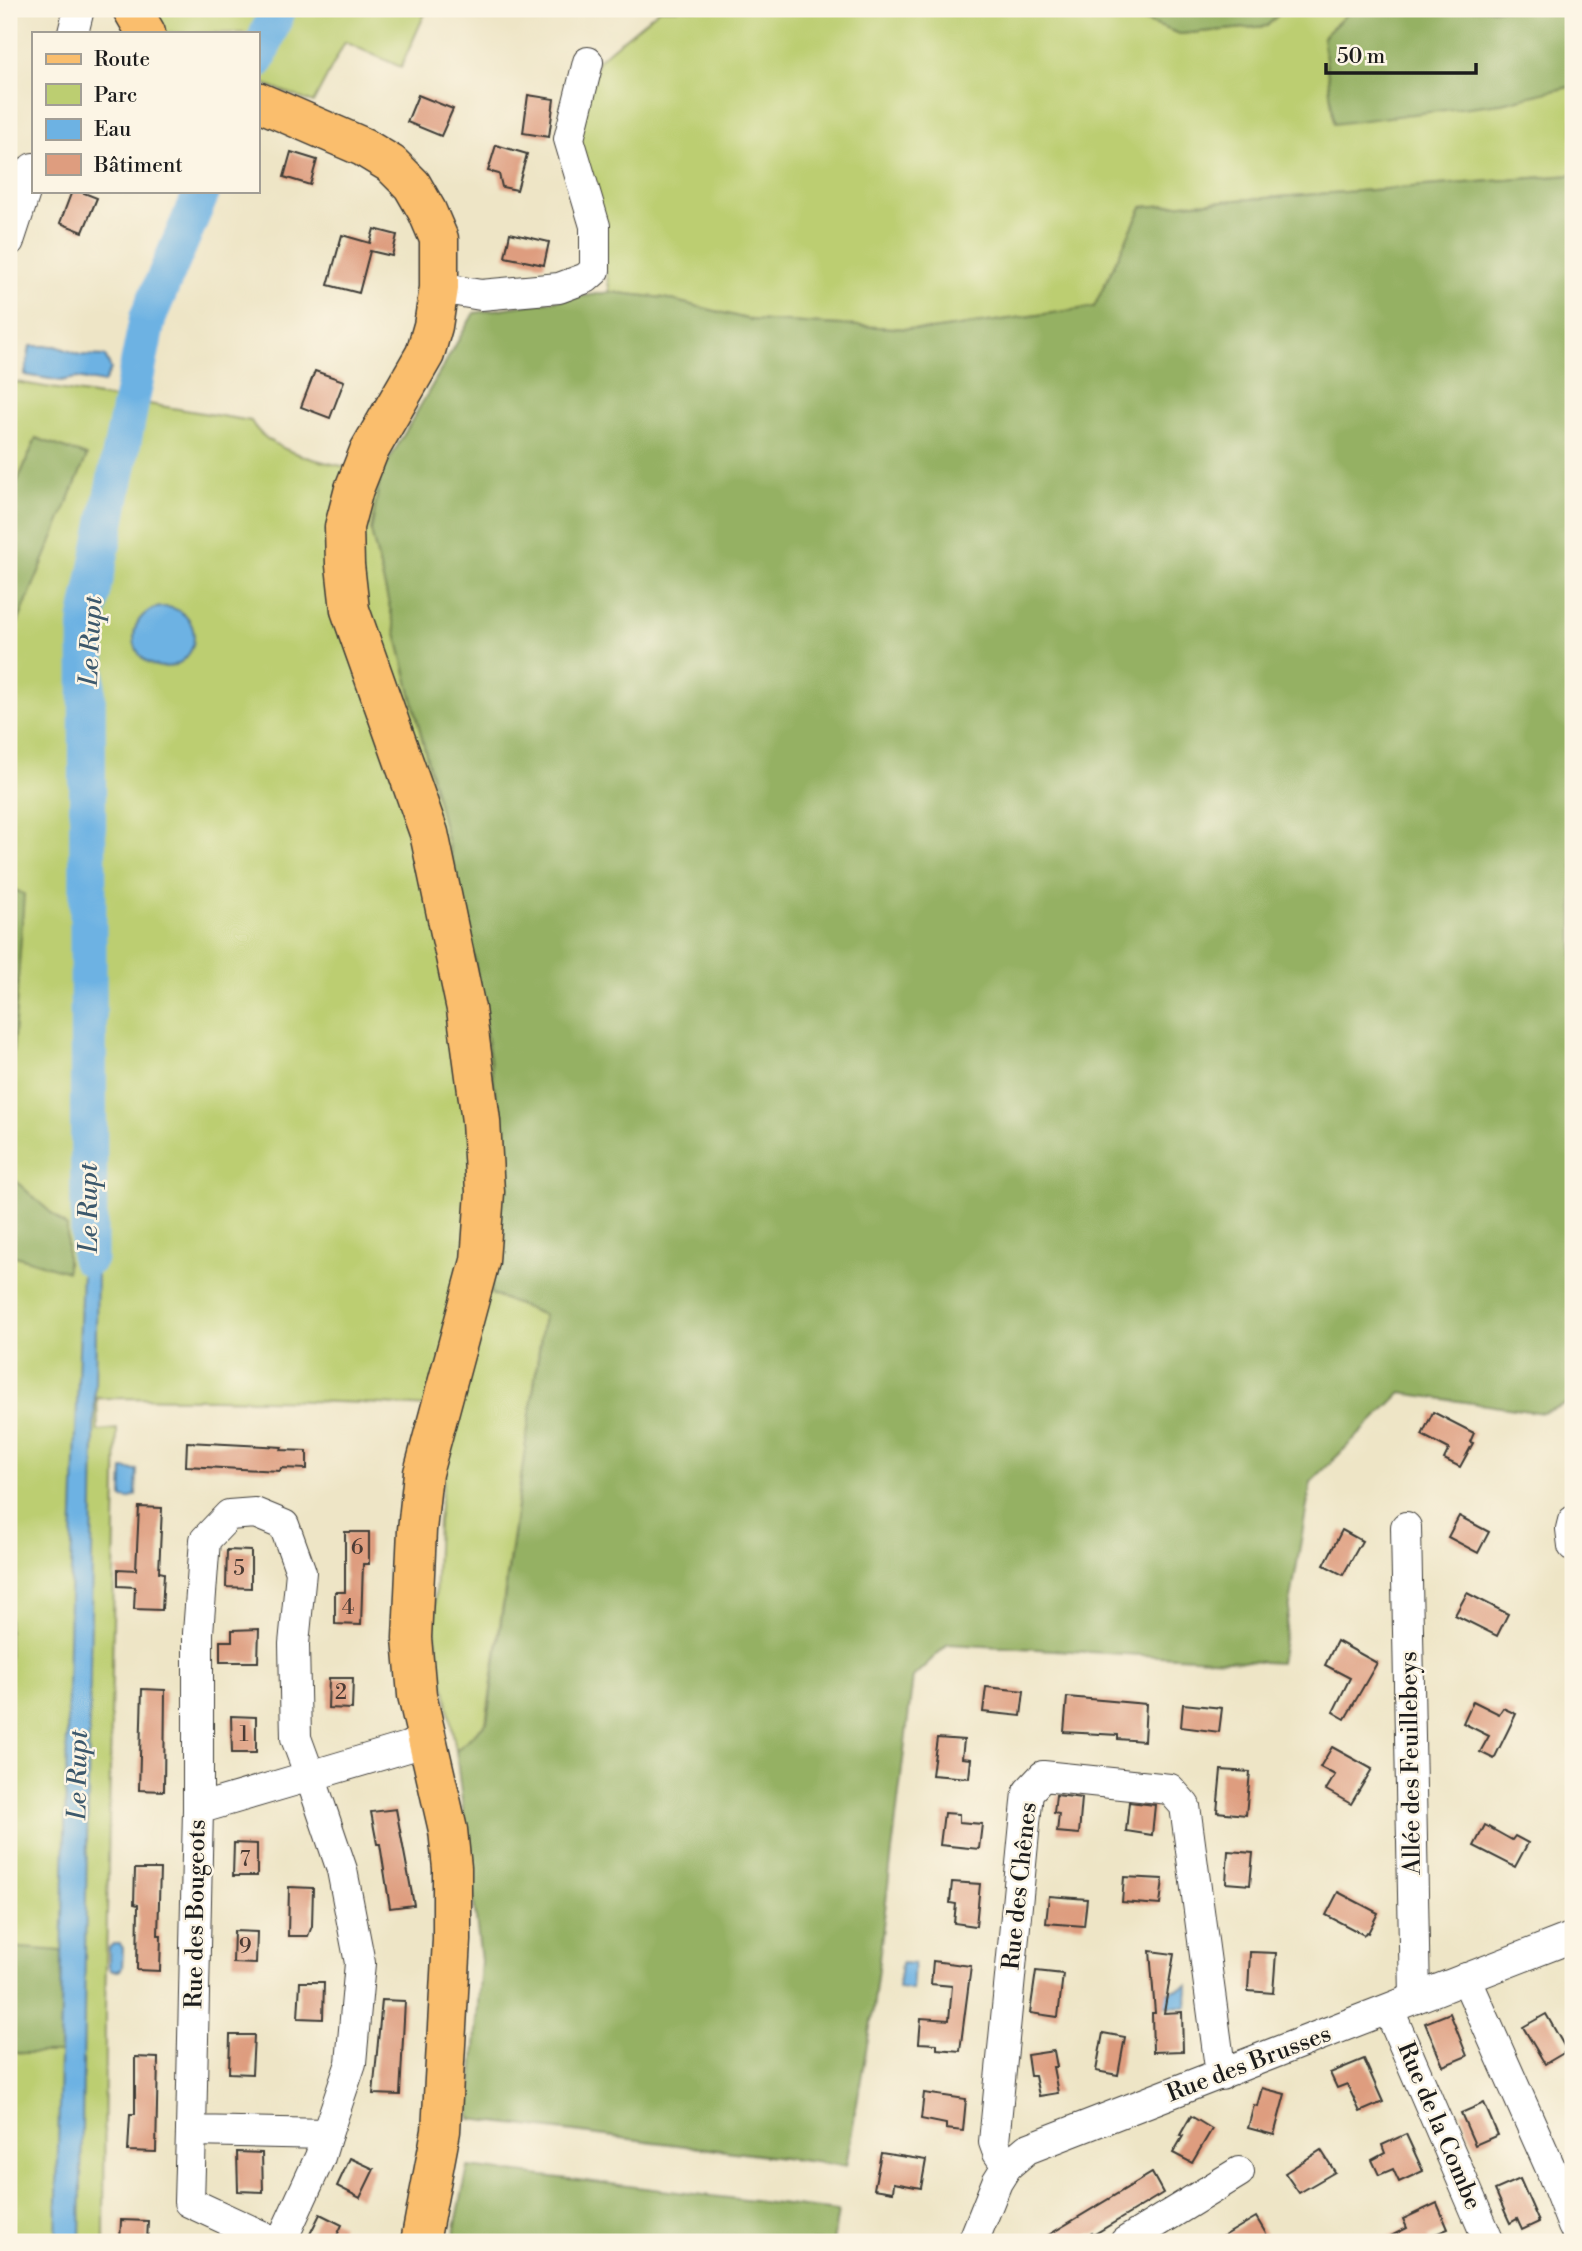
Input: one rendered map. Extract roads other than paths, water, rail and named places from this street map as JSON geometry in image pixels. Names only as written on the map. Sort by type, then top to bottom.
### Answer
[{"type":"main road","points":[[132,9],[145,32]]},
{"type":"main road","points":[[259,101],[363,148],[391,164],[405,178],[427,211],[439,239],[439,288],[425,354],[369,451],[354,489],[344,527],[349,610],[429,833],[466,1009],[481,1121],[485,1192],[480,1261],[423,1473],[417,1530],[412,1638],[416,1695],[448,1830],[452,1868],[452,1940],[441,2131],[420,2242]]},
{"type":"street","points":[[72,32],[79,9]]},
{"type":"street","points":[[439,288],[481,295],[559,288],[586,278],[595,270],[595,226],[569,139],[588,62]]},
{"type":"street","points":[[9,241],[32,171]]},
{"type":"street","name":"Rue des Bougeots","points":[[275,2242],[189,2202],[198,1809],[198,1633],[205,1540],[229,1515],[255,1513],[284,1525],[301,1572],[294,1644],[296,1738],[342,1870],[360,1963],[351,2063],[320,2157],[281,2242]]},
{"type":"street","points":[[1573,1521],[1573,1546]]},
{"type":"street","name":"Allée des Feuillebeys","points":[[1402,2004],[1406,1527]]},
{"type":"street","points":[[198,1809],[428,1741]]},
{"type":"street","name":"Rue des Chênes","points":[[1007,2166],[994,2142],[1028,1792],[1043,1776],[1170,1788],[1185,1806],[1221,2075]]},
{"type":"street","name":"Rue des Brusses","points":[[972,2242],[997,2182],[1007,2166],[1027,2149],[1573,1937]]},
{"type":"street","points":[[1466,1978],[1550,2166],[1573,2226]]},
{"type":"street","name":"Rue de la Combe","points":[[1402,2004],[1489,2242]]},
{"type":"street","points":[[191,2131],[327,2134]]},
{"type":"street","points":[[1125,2242],[1239,2172]]},
{"type":"water","points":[[30,346],[56,346],[80,355],[105,356],[111,369],[104,383],[76,378],[61,381],[25,375]]},
{"type":"water","points":[[158,607],[170,607],[189,620],[194,637],[192,649],[181,662],[170,667],[158,667],[139,654],[134,643],[134,631],[147,612]]},
{"type":"water","points":[[89,1206],[97,1271],[80,2242],[56,2242],[70,1596],[82,1269]]},
{"type":"water","points":[[123,1469],[137,1470],[136,1495],[129,1499],[122,1498]]},
{"type":"water","points":[[113,1944],[120,1944],[123,1948],[122,1968],[119,1971],[112,1971],[109,1967],[109,1948]]},
{"type":"water","points":[[901,1963],[914,1964],[912,1990],[898,1988]]},
{"type":"water","points":[[1188,1985],[1187,2007],[1163,2006],[1164,1994]]},
{"type":"waterway","name":"Le Rupt","points":[[259,55],[278,9]]},
{"type":"waterway","name":"Le Rupt","points":[[89,1258],[87,620],[148,317],[202,192]]}]
